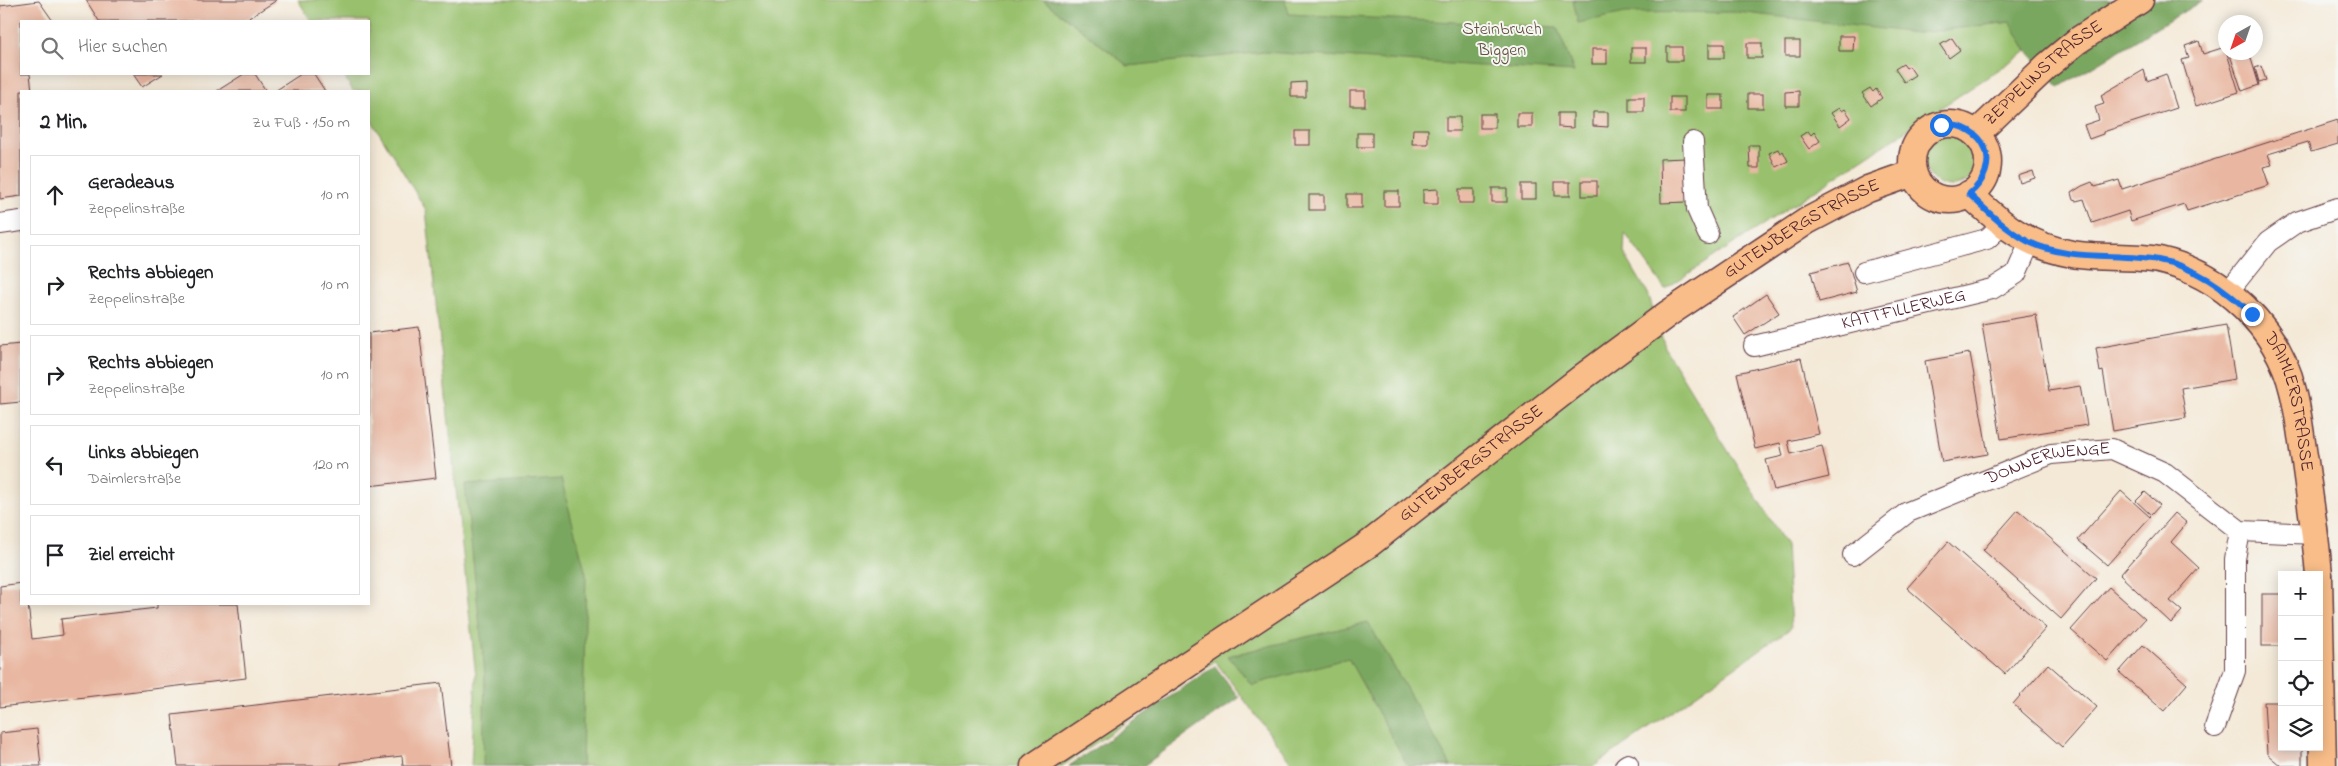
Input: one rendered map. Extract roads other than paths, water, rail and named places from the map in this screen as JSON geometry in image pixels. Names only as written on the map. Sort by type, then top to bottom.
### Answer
[{"type":"main road","name":"ZEPPELINSTRASSE","points":[[1976,134],[2008,101],[2077,41],[2140,0]]},
{"type":"main road","name":"ZEPPELINSTRASSE","points":[[1913,173],[1912,160],[1914,148],[1920,138],[1930,129],[1941,125],[1953,124],[1965,127],[1976,134],[1985,149],[1988,166],[1985,177],[1978,187],[1969,194]]},
{"type":"main road","points":[[1913,173],[1922,187],[1936,197],[1947,200],[1969,194]]},
{"type":"main road","name":"GUTENBERGSTRASSE","points":[[1034,766],[1369,544],[1584,376],[1669,313],[1807,221],[1868,189],[1913,173]]},
{"type":"main road","name":"DAIMLERSTRASSE","points":[[1969,194],[2002,225],[2030,242],[2072,254],[2158,260],[2191,270],[2228,292],[2252,314],[2280,354],[2293,390],[2316,534],[2319,571]]},
{"type":"main road","name":"DAIMLERSTRASSE","points":[[2320,616],[2323,766]]},
{"type":"street","points":[[1693,142],[1697,209],[1708,234]]},
{"type":"street","points":[[2228,292],[2268,242],[2297,222],[2338,208]]},
{"type":"street","points":[[0,224],[20,222]]},
{"type":"street","points":[[1864,272],[1987,239],[2002,225]]},
{"type":"street","name":"KATTFILLERWEG","points":[[1754,346],[1992,289],[2016,274],[2030,242]]},
{"type":"street","name":"DONNERWENGE","points":[[1853,556],[1908,512],[2051,454],[2112,449],[2164,473],[2240,531]]},
{"type":"street","points":[[2215,728],[2234,671],[2235,559],[2240,531],[2316,534]]},
{"type":"park label","name":"Steinbruch Biggen","points":[[1502,40]]}]
